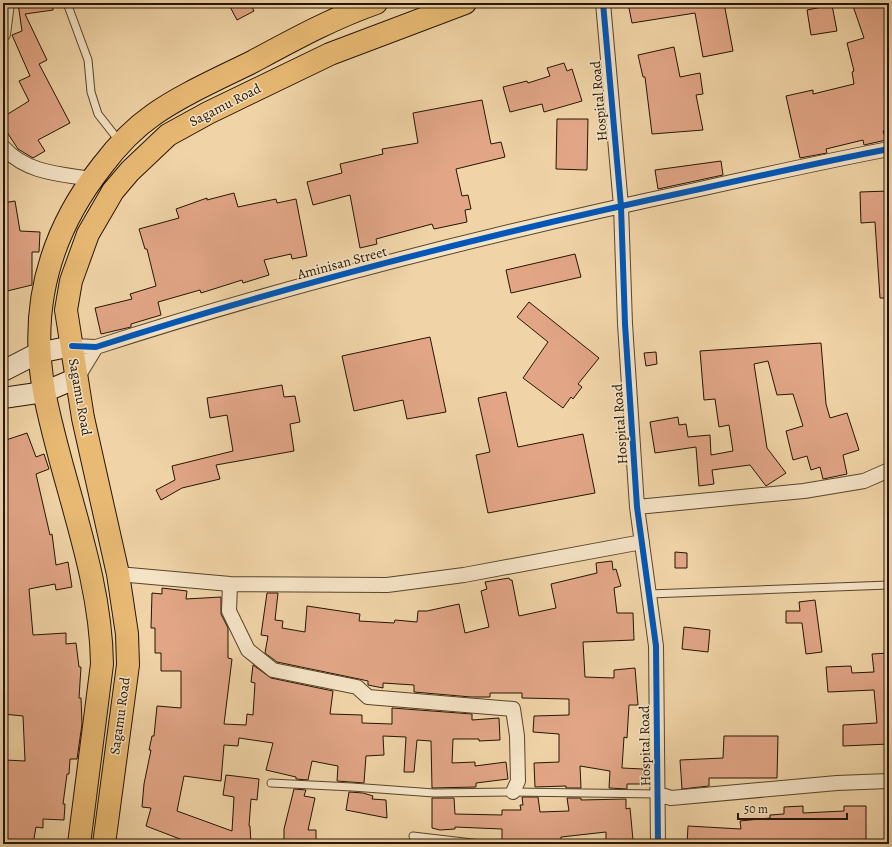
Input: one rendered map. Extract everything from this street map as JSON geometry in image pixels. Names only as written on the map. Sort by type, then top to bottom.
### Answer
[{"type":"highway","name":"Sagamu Road","points":[[104,844],[128,666],[127,634],[118,574],[82,418],[66,310],[70,281],[88,234],[113,191],[146,154],[168,135],[208,113],[330,54],[465,3]]},
{"type":"highway","name":"Sagamu Road","points":[[79,844],[102,664],[102,636],[88,569],[44,392],[38,353],[41,311],[46,276],[65,223],[92,179],[120,142],[159,111],[312,30],[366,5]]},
{"type":"main road","points":[[3,371],[38,353],[72,346]]},
{"type":"main road","points":[[3,398],[44,392],[77,378]]},
{"type":"street","points":[[3,34],[7,3]]},
{"type":"street","name":"Hospital Road","points":[[603,3],[621,206],[625,324],[637,507],[656,646],[658,844]]},
{"type":"street","points":[[3,148],[11,156],[28,167],[47,172],[92,179]]},
{"type":"street","name":"Aminisan Street","points":[[72,346],[96,347],[338,275],[621,206],[889,149]]},
{"type":"street","points":[[77,378],[96,347]]},
{"type":"street","points":[[637,507],[804,491],[864,481],[889,470]]},
{"type":"street","points":[[118,574],[230,584],[386,585],[464,575],[642,542]]},
{"type":"street","points":[[230,584],[229,611],[236,628],[248,650],[273,670],[357,687],[368,697],[513,709],[517,736],[518,781],[513,792]]},
{"type":"street","points":[[658,794],[671,798],[837,783],[889,781]]},
{"type":"lane","points":[[67,3],[88,60],[91,92],[98,114],[120,142]]},
{"type":"lane","points":[[649,594],[889,585]]},
{"type":"lane","points":[[271,783],[352,786],[434,793],[513,792],[658,794]]},
{"type":"lane","points":[[413,836],[481,844]]},
{"type":"building","points":[[18,3],[53,3],[53,10],[25,14],[47,60],[39,64],[70,123],[38,140],[45,151],[33,158],[18,149],[3,126],[3,117],[29,101],[19,81],[30,76],[12,35],[22,31]]},
{"type":"building","points":[[228,3],[250,3],[254,11],[237,20]]},
{"type":"building","points":[[628,3],[724,3],[733,51],[703,57],[695,13],[632,23]]},
{"type":"building","points":[[852,3],[889,3],[889,129],[883,131],[886,140],[864,145],[863,140],[826,149],[827,153],[800,158],[786,96],[813,90],[813,94],[854,84],[852,72],[854,71],[847,43],[864,38]]},
{"type":"building","points":[[832,5],[837,31],[811,35],[807,10]]},
{"type":"building","points":[[674,47],[680,77],[700,73],[703,94],[696,95],[703,130],[652,134],[645,77],[643,77],[638,55]]},
{"type":"building","points":[[564,63],[567,71],[572,69],[582,101],[544,112],[542,104],[510,112],[503,87],[527,81],[528,83],[550,76],[547,68]]},
{"type":"building","points":[[482,100],[491,144],[501,142],[505,157],[456,169],[462,196],[468,195],[471,209],[465,210],[467,222],[434,229],[432,224],[376,239],[377,244],[360,248],[350,195],[313,205],[307,182],[342,173],[340,164],[383,154],[382,149],[418,143],[413,113]]},
{"type":"building","points":[[557,119],[588,119],[587,170],[556,169]]},
{"type":"building","points":[[721,161],[723,175],[658,189],[655,170]]},
{"type":"building","points":[[889,191],[889,298],[880,298],[875,222],[861,223],[860,192]]},
{"type":"building","points":[[234,193],[238,207],[276,199],[277,203],[296,199],[307,256],[292,259],[291,254],[264,260],[269,275],[243,283],[242,280],[201,293],[200,290],[158,302],[161,315],[131,324],[131,327],[101,334],[95,308],[132,299],[130,294],[156,286],[147,249],[145,249],[139,229],[179,218],[176,209],[207,198],[207,200]]},
{"type":"building","points":[[15,201],[20,231],[40,232],[39,252],[32,252],[32,285],[3,292],[3,203]]},
{"type":"building","points":[[575,254],[581,277],[511,293],[506,270]]},
{"type":"building","points":[[529,302],[599,358],[578,384],[582,387],[573,399],[571,397],[563,408],[523,378],[548,342],[517,317]]},
{"type":"building","points":[[430,337],[446,412],[407,419],[403,400],[354,411],[342,356]]},
{"type":"building","points":[[821,343],[826,404],[830,418],[847,413],[859,450],[843,455],[847,474],[823,479],[820,467],[811,470],[807,456],[793,460],[786,431],[803,426],[793,394],[777,395],[768,361],[754,364],[767,448],[786,473],[766,486],[750,465],[712,470],[714,484],[699,486],[696,447],[655,453],[650,422],[678,417],[679,425],[686,424],[688,437],[710,435],[711,455],[733,451],[729,425],[719,427],[715,399],[704,400],[700,351]]},
{"type":"building","points":[[656,352],[657,364],[646,366],[644,353]]},
{"type":"building","points":[[282,385],[284,397],[295,396],[300,422],[290,424],[294,451],[216,465],[220,479],[182,488],[161,500],[156,490],[175,480],[172,466],[233,451],[227,415],[210,418],[207,398]]},
{"type":"building","points":[[506,392],[518,447],[583,434],[595,493],[488,513],[476,455],[490,452],[478,398]]},
{"type":"building","points":[[27,433],[36,457],[44,454],[49,469],[36,474],[50,535],[52,534],[56,565],[68,562],[72,587],[56,590],[55,584],[29,589],[33,635],[66,633],[66,644],[76,643],[79,667],[81,667],[79,698],[81,698],[82,724],[77,759],[70,759],[69,774],[67,774],[63,804],[65,804],[64,820],[43,819],[43,828],[36,827],[33,844],[3,844],[3,787],[5,760],[25,761],[23,716],[3,714],[3,441]]},
{"type":"building","points":[[675,552],[687,553],[687,568],[675,568]]},
{"type":"building","points":[[612,561],[613,570],[616,569],[621,586],[614,588],[617,613],[633,613],[634,640],[583,642],[585,677],[614,678],[614,670],[635,668],[638,705],[629,705],[627,738],[624,737],[622,768],[643,769],[643,784],[627,784],[627,789],[609,788],[610,771],[580,766],[581,788],[566,788],[566,786],[535,787],[534,763],[559,762],[559,734],[533,732],[534,716],[569,715],[569,699],[522,698],[522,693],[490,693],[490,697],[471,697],[414,692],[414,685],[383,683],[383,688],[368,685],[368,681],[277,662],[265,653],[268,636],[261,635],[267,593],[278,593],[275,620],[283,621],[282,628],[305,632],[307,606],[360,614],[359,621],[394,623],[395,620],[417,622],[418,611],[427,611],[459,604],[465,633],[489,627],[481,591],[487,589],[485,582],[509,578],[512,580],[519,616],[556,608],[551,584],[597,573],[596,563]]},
{"type":"building","points":[[162,588],[187,591],[186,599],[221,597],[221,614],[228,628],[228,658],[232,659],[224,724],[246,725],[247,714],[253,715],[255,683],[251,682],[253,665],[271,678],[333,691],[330,714],[362,715],[362,723],[392,724],[392,708],[472,714],[472,720],[499,718],[500,740],[479,741],[479,739],[453,739],[452,763],[475,762],[475,766],[506,762],[508,779],[476,783],[476,787],[432,788],[431,741],[417,740],[414,772],[404,772],[406,737],[383,736],[384,755],[366,756],[364,783],[337,781],[338,766],[312,761],[308,780],[296,779],[296,777],[266,770],[273,743],[239,738],[238,746],[224,745],[221,781],[184,776],[177,811],[232,831],[234,797],[223,795],[226,775],[259,779],[257,800],[251,799],[249,826],[251,844],[193,844],[146,826],[151,808],[142,807],[144,784],[151,750],[149,750],[152,736],[154,736],[157,706],[181,708],[181,671],[161,671],[161,653],[155,653],[155,628],[151,628],[152,593],[162,594]]},
{"type":"building","points":[[815,600],[822,652],[806,654],[802,623],[786,623],[786,611],[800,611],[799,602]]},
{"type":"building","points":[[684,627],[710,630],[708,652],[682,649]]},
{"type":"building","points":[[889,653],[889,744],[843,746],[843,725],[877,723],[874,690],[828,692],[826,667],[851,666],[852,673],[874,672],[872,654]]},
{"type":"building","points":[[724,736],[778,736],[777,778],[709,778],[709,786],[682,789],[680,760],[723,758]]},
{"type":"building","points":[[294,789],[306,790],[304,796],[315,798],[308,830],[316,830],[316,844],[284,844],[284,829]]},
{"type":"building","points":[[349,792],[363,793],[373,796],[372,799],[386,800],[387,818],[346,810]]},
{"type":"building","points":[[522,797],[538,797],[540,812],[569,811],[567,798],[581,798],[581,800],[626,799],[626,809],[630,808],[633,840],[606,842],[606,832],[561,837],[561,843],[502,844],[502,829],[455,827],[455,829],[440,830],[432,828],[432,798],[454,798],[455,814],[502,815],[502,810],[521,810],[520,805],[523,805]]},
{"type":"building","points":[[803,806],[803,813],[844,811],[844,806],[866,806],[866,844],[687,844],[688,826],[741,829],[740,821],[770,818],[770,815],[784,814],[784,807]]},
{"type":"cycle path","points":[[603,3],[621,206],[625,324],[637,507],[656,646],[658,844]]},
{"type":"cycle path","points":[[72,346],[96,347],[245,301],[472,241],[794,168],[889,149]]}]
